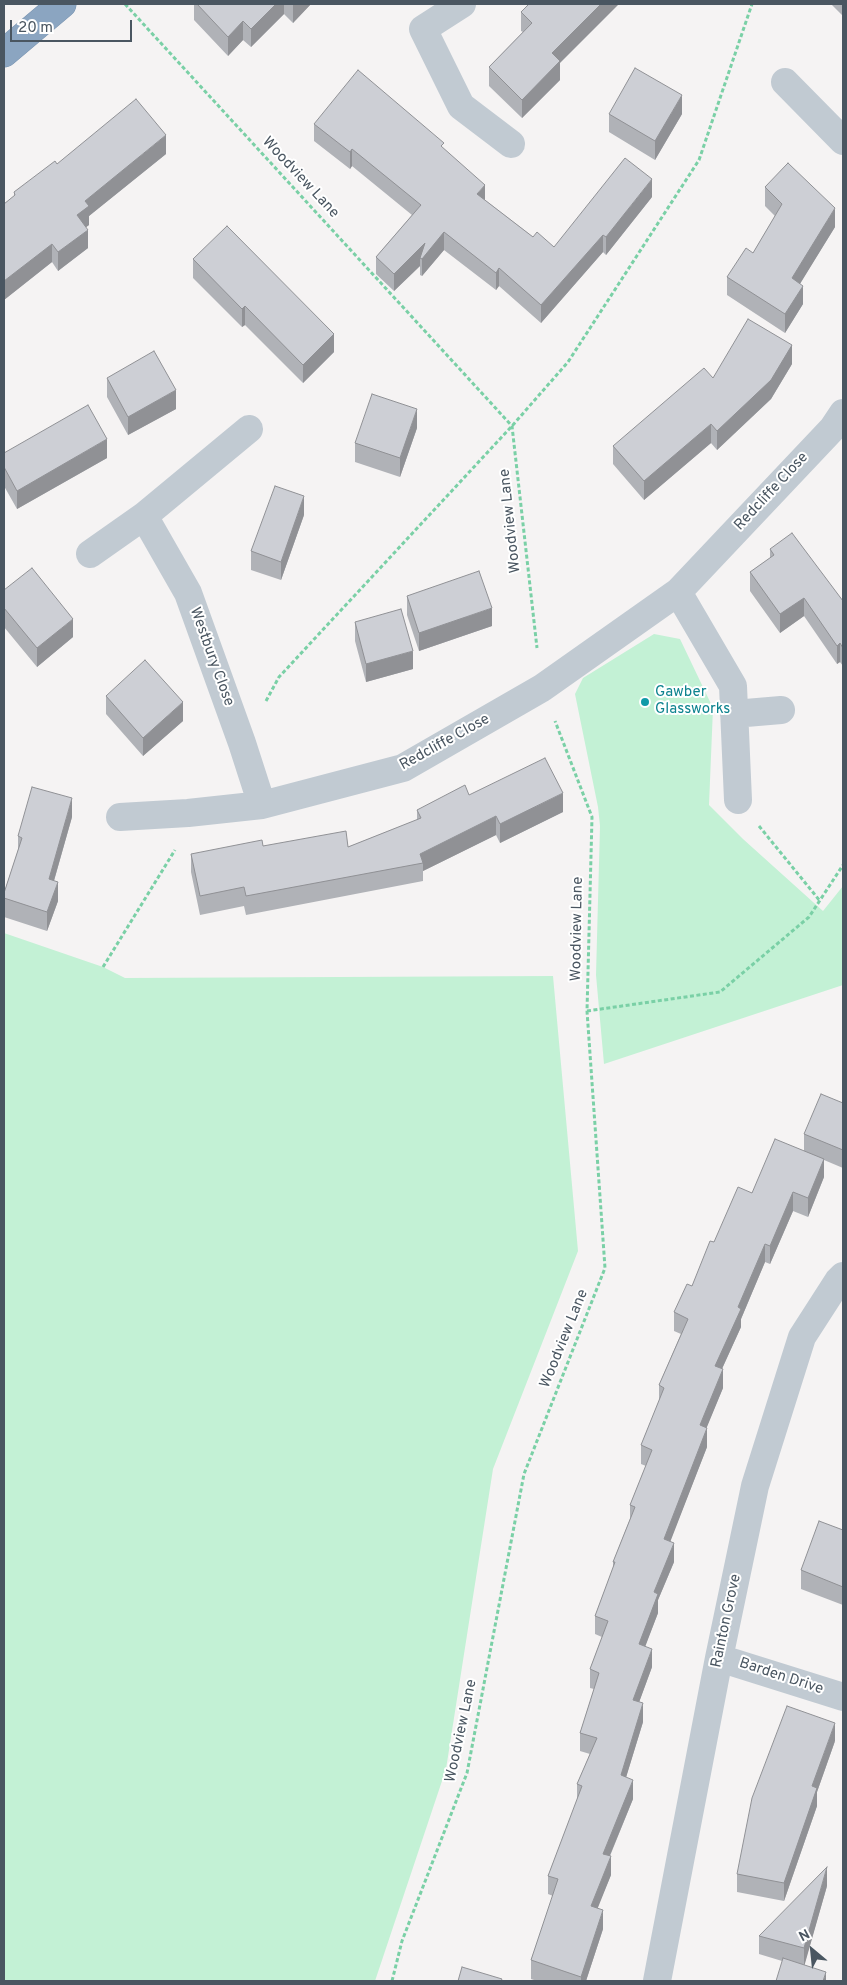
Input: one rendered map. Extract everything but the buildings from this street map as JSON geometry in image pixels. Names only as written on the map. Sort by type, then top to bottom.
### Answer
[{"type":"highway","points":[[4,53],[62,4]]},
{"type":"street","points":[[462,4],[423,29],[461,106],[511,144]]},
{"type":"street","points":[[785,82],[843,141]]},
{"type":"street","name":"Redcliffe Close","points":[[120,817],[188,813],[262,805],[403,768],[542,688],[678,592],[833,428],[843,413]]},
{"type":"street","points":[[90,554],[144,516],[249,429]]},
{"type":"street","name":"Westbury Close","points":[[144,516],[188,593],[242,743],[262,805]]},
{"type":"street","points":[[678,592],[733,686],[738,800]]},
{"type":"street","points":[[734,714],[781,710]]},
{"type":"street","name":"Rainton Grove","points":[[658,1981],[719,1658],[755,1486],[802,1337],[843,1276]]},
{"type":"street","name":"Barden Drive","points":[[719,1658],[843,1697]]},
{"type":"path","name":"Woodview Lane","points":[[125,4],[512,426],[542,688],[592,817],[587,1011],[605,1268],[524,1474],[467,1773],[402,1940],[392,1981]]},
{"type":"path","points":[[242,743],[280,677],[512,426],[568,362],[699,160],[752,4]]},
{"type":"path","points":[[738,800],[820,901]]},
{"type":"path","points":[[103,967],[184,835],[188,813]]},
{"type":"path","points":[[587,1011],[720,992],[809,917],[843,865]]},
{"type":"green space","points":[[654,634],[680,639],[713,708],[709,805],[743,839],[823,911],[843,886],[843,985],[604,1064],[596,975],[600,826],[598,807],[575,694],[583,678]]},
{"type":"green space","points":[[4,933],[103,967],[125,978],[553,976],[578,1251],[493,1469],[446,1769],[375,1981],[4,1981]]},
{"type":"place","name":"Gawber Glassworks","points":[[645,702]]}]
